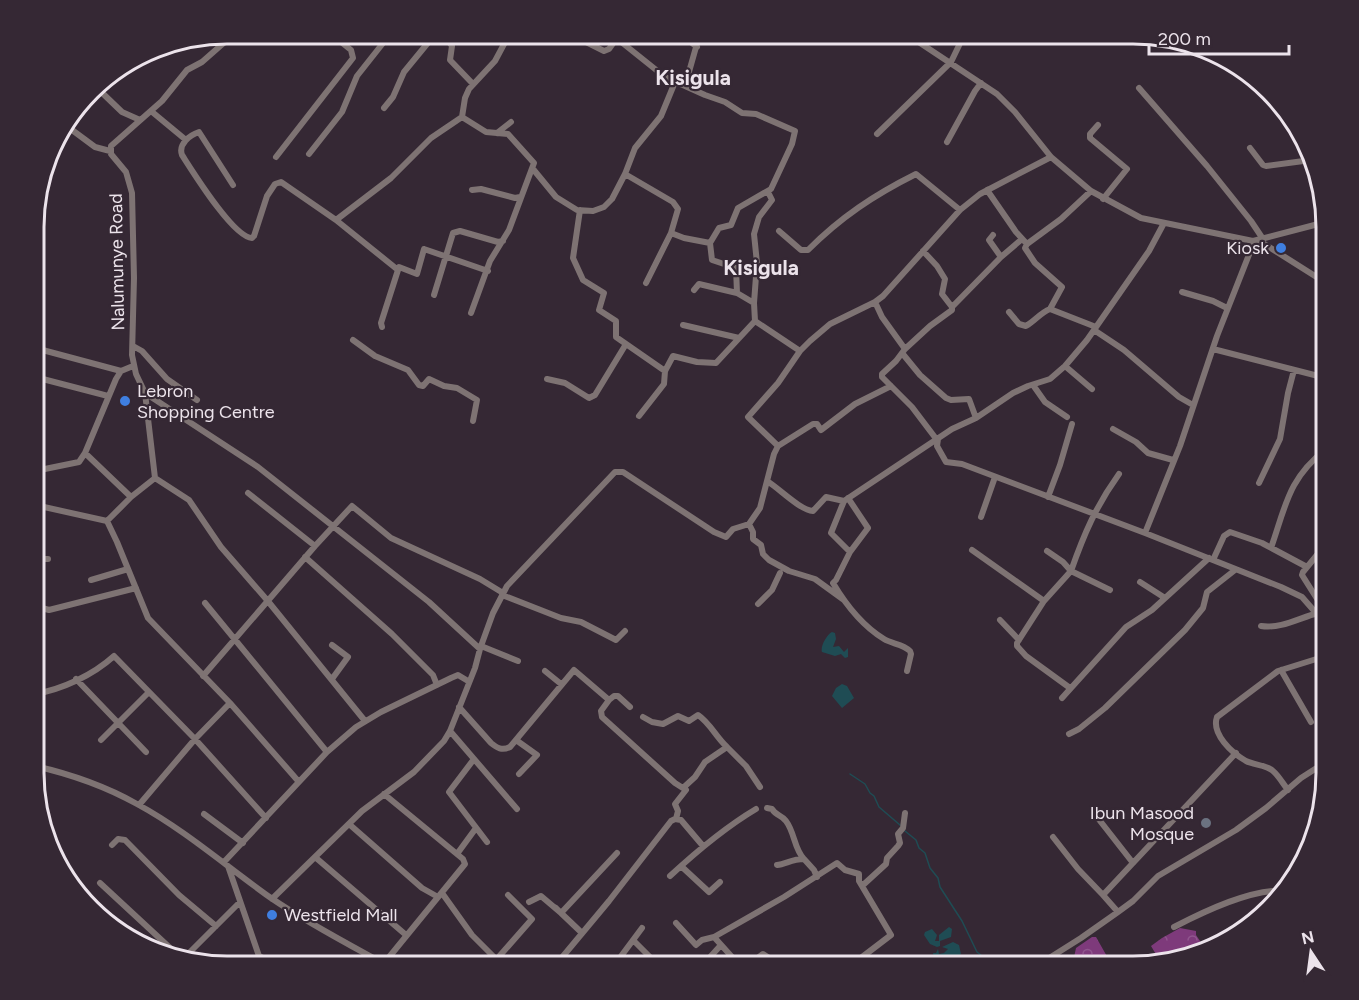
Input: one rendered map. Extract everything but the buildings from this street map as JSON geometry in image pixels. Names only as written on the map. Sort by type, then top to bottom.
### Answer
[{"type":"street","points":[[71,129],[95,147],[110,151],[112,144],[169,94],[187,70],[208,57],[222,44]]},
{"type":"street","points":[[276,157],[353,58],[351,50],[344,44]]},
{"type":"street","points":[[309,154],[342,112],[357,76],[382,44]]},
{"type":"street","points":[[384,108],[393,97],[404,72],[427,44]]},
{"type":"street","points":[[450,44],[452,63],[473,84]]},
{"type":"street","points":[[336,220],[391,178],[431,138],[462,117],[465,98],[473,84],[495,61],[504,44]]},
{"type":"street","points":[[592,44],[604,51],[613,44]]},
{"type":"street","points":[[624,44],[665,77],[730,104],[742,113],[756,114],[795,131],[792,144],[771,189],[738,208],[731,225],[719,228],[710,243],[712,260],[738,269],[736,294]]},
{"type":"street","points":[[693,44],[697,47]]},
{"type":"street","points":[[685,86],[698,44]]},
{"type":"street","points":[[922,44],[997,94],[1015,112],[1051,157],[1090,191],[1141,218],[1242,240],[1260,240],[1315,225]]},
{"type":"street","points":[[877,134],[951,62],[960,44]]},
{"type":"street","points":[[533,169],[556,197],[577,210],[598,210],[608,204],[625,174],[635,148],[661,116],[675,82]]},
{"type":"street","points":[[947,142],[981,83]]},
{"type":"street","points":[[1139,88],[1251,221],[1260,240],[1315,276]]},
{"type":"street","points":[[102,93],[122,112],[140,120]]},
{"type":"street","points":[[151,111],[186,140]]},
{"type":"street","points":[[462,117],[486,132],[508,134],[513,137],[534,163],[509,230],[490,261],[471,314]]},
{"type":"street","points":[[496,133],[511,122]]},
{"type":"street","points":[[1098,125],[1089,136],[1127,169],[1103,199]]},
{"type":"street","points":[[233,185],[199,132],[186,140],[181,148],[182,155],[216,204],[243,236],[252,238],[255,236],[267,196],[278,182],[286,184],[336,220],[398,270],[381,323],[382,327]]},
{"type":"street","points":[[1250,148],[1266,166],[1304,161]]},
{"type":"street","name":"Nalumunye Road","points":[[110,151],[126,172],[132,193],[133,366],[145,393],[155,478]]},
{"type":"street","points":[[778,446],[748,417],[778,383],[800,351],[830,324],[875,302],[894,285],[960,210],[987,190],[1051,157]]},
{"type":"street","points":[[625,174],[677,206],[678,213],[672,233],[646,283]]},
{"type":"street","points":[[779,231],[801,250],[808,250],[851,211],[916,174],[960,210]]},
{"type":"street","points":[[472,190],[480,189],[515,198],[520,197]]},
{"type":"street","points":[[987,190],[1025,241],[1028,255],[1062,287],[1050,309],[1026,326],[1019,324],[1009,312]]},
{"type":"street","points":[[1090,191],[1061,219],[1001,257],[952,307],[952,310],[930,326],[882,374],[937,439],[937,446],[946,462],[962,464],[1281,587],[1302,597],[1315,612]]},
{"type":"street","points":[[639,416],[664,384],[665,371],[672,357],[675,355],[697,362],[716,363],[755,321],[757,263],[753,234],[759,217],[772,200],[768,192]]},
{"type":"street","points":[[580,210],[572,254],[574,263],[583,280],[604,293],[599,310],[616,321],[616,337],[665,371]]},
{"type":"street","points":[[850,552],[831,533],[846,500],[937,439],[976,418],[1013,393],[1050,379],[1065,366],[1095,329],[1149,251],[1164,223]]},
{"type":"street","points":[[434,295],[453,233],[456,231],[498,242],[503,241]]},
{"type":"street","points":[[672,233],[710,243]]},
{"type":"street","points":[[993,235],[989,240],[1001,257]]},
{"type":"street","points":[[1145,533],[1180,446],[1227,308],[1247,257],[1260,240]]},
{"type":"street","points":[[399,267],[417,274],[424,249],[488,271]]},
{"type":"street","points":[[923,251],[942,272],[945,282],[942,294],[952,307]]},
{"type":"street","points":[[694,290],[699,284],[736,294],[754,303]]},
{"type":"street","points":[[1182,292],[1213,301],[1227,308]]},
{"type":"street","points":[[875,302],[882,317],[920,375],[946,398],[969,399],[976,418]]},
{"type":"street","points":[[1050,309],[1095,329],[1124,350],[1179,397],[1193,405]]},
{"type":"street","points":[[755,321],[800,351]]},
{"type":"street","points":[[683,325],[739,338]]},
{"type":"street","points":[[353,340],[375,356],[408,370],[419,385],[423,386],[429,379],[444,386],[457,388],[477,400],[473,422]]},
{"type":"street","points":[[547,379],[565,383],[589,398],[595,395],[626,344]]},
{"type":"street","points":[[132,346],[141,351],[167,379],[197,400]]},
{"type":"street","points":[[1213,349],[1315,375]]},
{"type":"street","points":[[44,350],[121,371],[133,366]]},
{"type":"street","points":[[1065,366],[1092,389]]},
{"type":"street","points":[[1259,483],[1280,439],[1294,370]]},
{"type":"street","points":[[44,469],[77,463],[85,453],[108,396],[121,371]]},
{"type":"street","points":[[44,379],[108,396]]},
{"type":"street","points":[[1033,385],[1045,402],[1067,417]]},
{"type":"street","points":[[518,661],[481,646],[493,613],[507,586],[615,472],[623,472],[714,532],[726,537],[732,529],[749,524],[760,508],[778,446],[813,424],[817,424],[821,430],[855,404],[891,386]]},
{"type":"street","points":[[145,393],[258,467],[429,602],[480,649],[450,731],[424,764],[366,806],[272,898]]},
{"type":"street","points":[[1048,497],[1072,424]]},
{"type":"street","points":[[1113,429],[1136,442],[1148,453],[1173,460]]},
{"type":"street","points":[[85,453],[131,497]]},
{"type":"street","points":[[1271,548],[1288,494],[1300,474],[1315,459]]},
{"type":"street","points":[[1070,688],[1026,656],[1017,646],[1044,601],[1071,571],[1093,513],[1119,474]]},
{"type":"street","points":[[981,517],[995,477]]},
{"type":"street","points":[[107,521],[131,497],[155,478],[189,500],[221,547],[365,721]]},
{"type":"street","points":[[767,481],[810,511],[813,511],[826,497],[846,500],[868,528],[850,552],[833,582],[853,613],[874,632],[910,651],[907,671]]},
{"type":"street","points":[[248,493],[315,546]]},
{"type":"street","points":[[44,505],[107,521]]},
{"type":"street","points":[[203,676],[267,600],[352,506],[391,538],[480,579],[503,594],[561,618],[581,622],[616,640],[625,631]]},
{"type":"street","points":[[107,521],[148,618],[230,703],[299,782]]},
{"type":"street","points":[[749,524],[753,532],[753,539],[761,545],[763,555],[769,560],[789,571],[816,579],[844,600]]},
{"type":"street","points":[[1062,698],[1126,627],[1152,610],[1211,559],[1224,536],[1230,532],[1271,548],[1307,567]]},
{"type":"street","points":[[972,550],[1044,601]]},
{"type":"street","points":[[1047,551],[1063,561],[1071,571],[1110,590]]},
{"type":"street","points":[[305,557],[392,634],[433,675],[437,685]]},
{"type":"street","points":[[1315,557],[1303,572],[1304,579],[1315,596]]},
{"type":"street","points":[[91,580],[128,568]]},
{"type":"street","points":[[1069,734],[1079,729],[1105,708],[1185,630],[1203,608],[1210,588],[1235,570]]},
{"type":"street","points":[[758,604],[772,590],[780,573]]},
{"type":"street","points":[[1140,582],[1165,597]]},
{"type":"street","points":[[44,609],[49,610],[136,588]]},
{"type":"street","points":[[205,603],[327,752]]},
{"type":"street","points":[[1261,626],[1278,627],[1291,620],[1315,613]]},
{"type":"street","points":[[1000,620],[1019,640]]},
{"type":"street","points":[[332,645],[348,657],[332,679]]},
{"type":"street","points":[[44,692],[100,668],[114,656],[195,739],[266,818]]},
{"type":"street","points":[[1288,790],[1272,770],[1247,762],[1236,753],[1218,734],[1215,722],[1217,717],[1281,670],[1315,659]]},
{"type":"street","points":[[459,706],[496,747],[505,749],[516,740],[574,670],[609,700]]},
{"type":"street","points":[[1281,670],[1311,722]]},
{"type":"street","points":[[546,671],[561,684]]},
{"type":"street","points":[[226,864],[327,752],[365,721],[458,675],[468,681]]},
{"type":"street","points":[[76,679],[146,752]]},
{"type":"street","points":[[101,740],[149,692]]},
{"type":"street","points":[[630,707],[618,696],[614,696],[601,711],[602,717],[684,789]]},
{"type":"street","points":[[139,805],[195,739],[230,703]]},
{"type":"street","points":[[643,717],[663,724],[678,716],[688,721],[698,715],[706,720],[717,738],[746,766],[760,787]]},
{"type":"street","points":[[450,731],[517,809]]},
{"type":"street","points":[[516,740],[537,755],[519,774]]},
{"type":"street","points":[[563,956],[609,902],[670,823],[676,819],[678,812],[675,804],[705,762],[727,747]]},
{"type":"street","points":[[1103,895],[1236,753]]},
{"type":"street","points":[[474,759],[449,792],[487,842]]},
{"type":"street","points":[[44,768],[86,781],[139,805],[272,898],[366,956]]},
{"type":"street","points":[[1053,956],[1133,901],[1158,876],[1236,830],[1315,769]]},
{"type":"street","points":[[384,794],[464,859],[465,866],[389,956]]},
{"type":"street","points":[[767,808],[772,809],[775,814],[788,822],[796,840],[797,850],[817,877]]},
{"type":"street","points":[[670,876],[703,846],[756,809]]},
{"type":"street","points":[[862,886],[886,864],[887,858],[900,843],[897,834],[903,828],[905,813]]},
{"type":"street","points":[[204,814],[243,843]]},
{"type":"street","points":[[1097,817],[1133,863]]},
{"type":"street","points":[[676,819],[681,820],[703,846]]},
{"type":"street","points":[[349,824],[422,888],[440,895],[492,956]]},
{"type":"street","points":[[457,854],[476,828]]},
{"type":"street","points":[[1053,837],[1078,869],[1118,912]]},
{"type":"street","points":[[112,845],[120,838],[125,840],[179,895],[216,926]]},
{"type":"street","points":[[561,913],[617,853]]},
{"type":"street","points":[[315,857],[406,935]]},
{"type":"street","points":[[777,865],[792,859],[804,859]]},
{"type":"street","points":[[676,922],[696,945],[702,940],[714,937],[837,863],[844,870],[859,874],[859,881],[891,935],[863,956]]},
{"type":"street","points":[[226,864],[260,956]]},
{"type":"street","points":[[681,866],[709,892],[720,882]]},
{"type":"street","points":[[100,883],[171,948]]},
{"type":"street","points":[[1174,927],[1206,911],[1273,890]]},
{"type":"street","points":[[500,956],[532,919],[508,895]]},
{"type":"street","points":[[529,902],[540,896],[561,913]]},
{"type":"street","points":[[189,953],[240,902]]},
{"type":"street","points":[[556,908],[582,933]]},
{"type":"street","points":[[621,956],[642,928]]},
{"type":"street","points":[[714,937],[732,956]]},
{"type":"street","points":[[633,940],[649,956]]},
{"type":"street","points":[[712,956],[722,945]]},
{"type":"street","points":[[760,956],[763,954],[766,956]]},
{"type":"green space","points":[[1180,928],[1196,931],[1201,943],[1156,955],[1151,946]]},
{"type":"green space","points":[[1092,937],[1096,937],[1107,956],[1074,956],[1076,948]]},
{"type":"water","points":[[832,632],[835,633],[836,639],[833,647],[839,646],[844,652],[848,648],[848,657],[822,652],[824,641]]},
{"type":"water","points":[[842,684],[847,686],[854,698],[842,708],[832,696],[836,688]]},
{"type":"water","points":[[949,927],[952,929],[951,937],[940,941],[940,946],[937,947],[930,944],[924,935],[932,929],[937,935],[935,941],[939,941],[939,935]]},
{"type":"water","points":[[953,942],[959,945],[961,954],[959,956],[934,956],[933,953],[936,953],[938,949],[939,954],[948,949],[942,947]]},
{"type":"waterway","points":[[850,774],[865,784],[879,807],[900,825]]},
{"type":"waterway","points":[[905,831],[916,840],[919,848],[925,853],[930,868],[938,878],[940,887],[962,921],[977,952],[982,956]]},
{"type":"place","name":"Kiosk","points":[[1281,248]]},
{"type":"place","name":"Lebron Shopping Centre","points":[[125,401]]},
{"type":"place","name":"Ibun Masood Mosque","points":[[1206,823]]},
{"type":"place","name":"Westfield Mall","points":[[272,915]]},
{"type":"district","name":"Kisigula","points":[[693,77]]},
{"type":"district","name":"Kisigula","points":[[761,267]]}]
